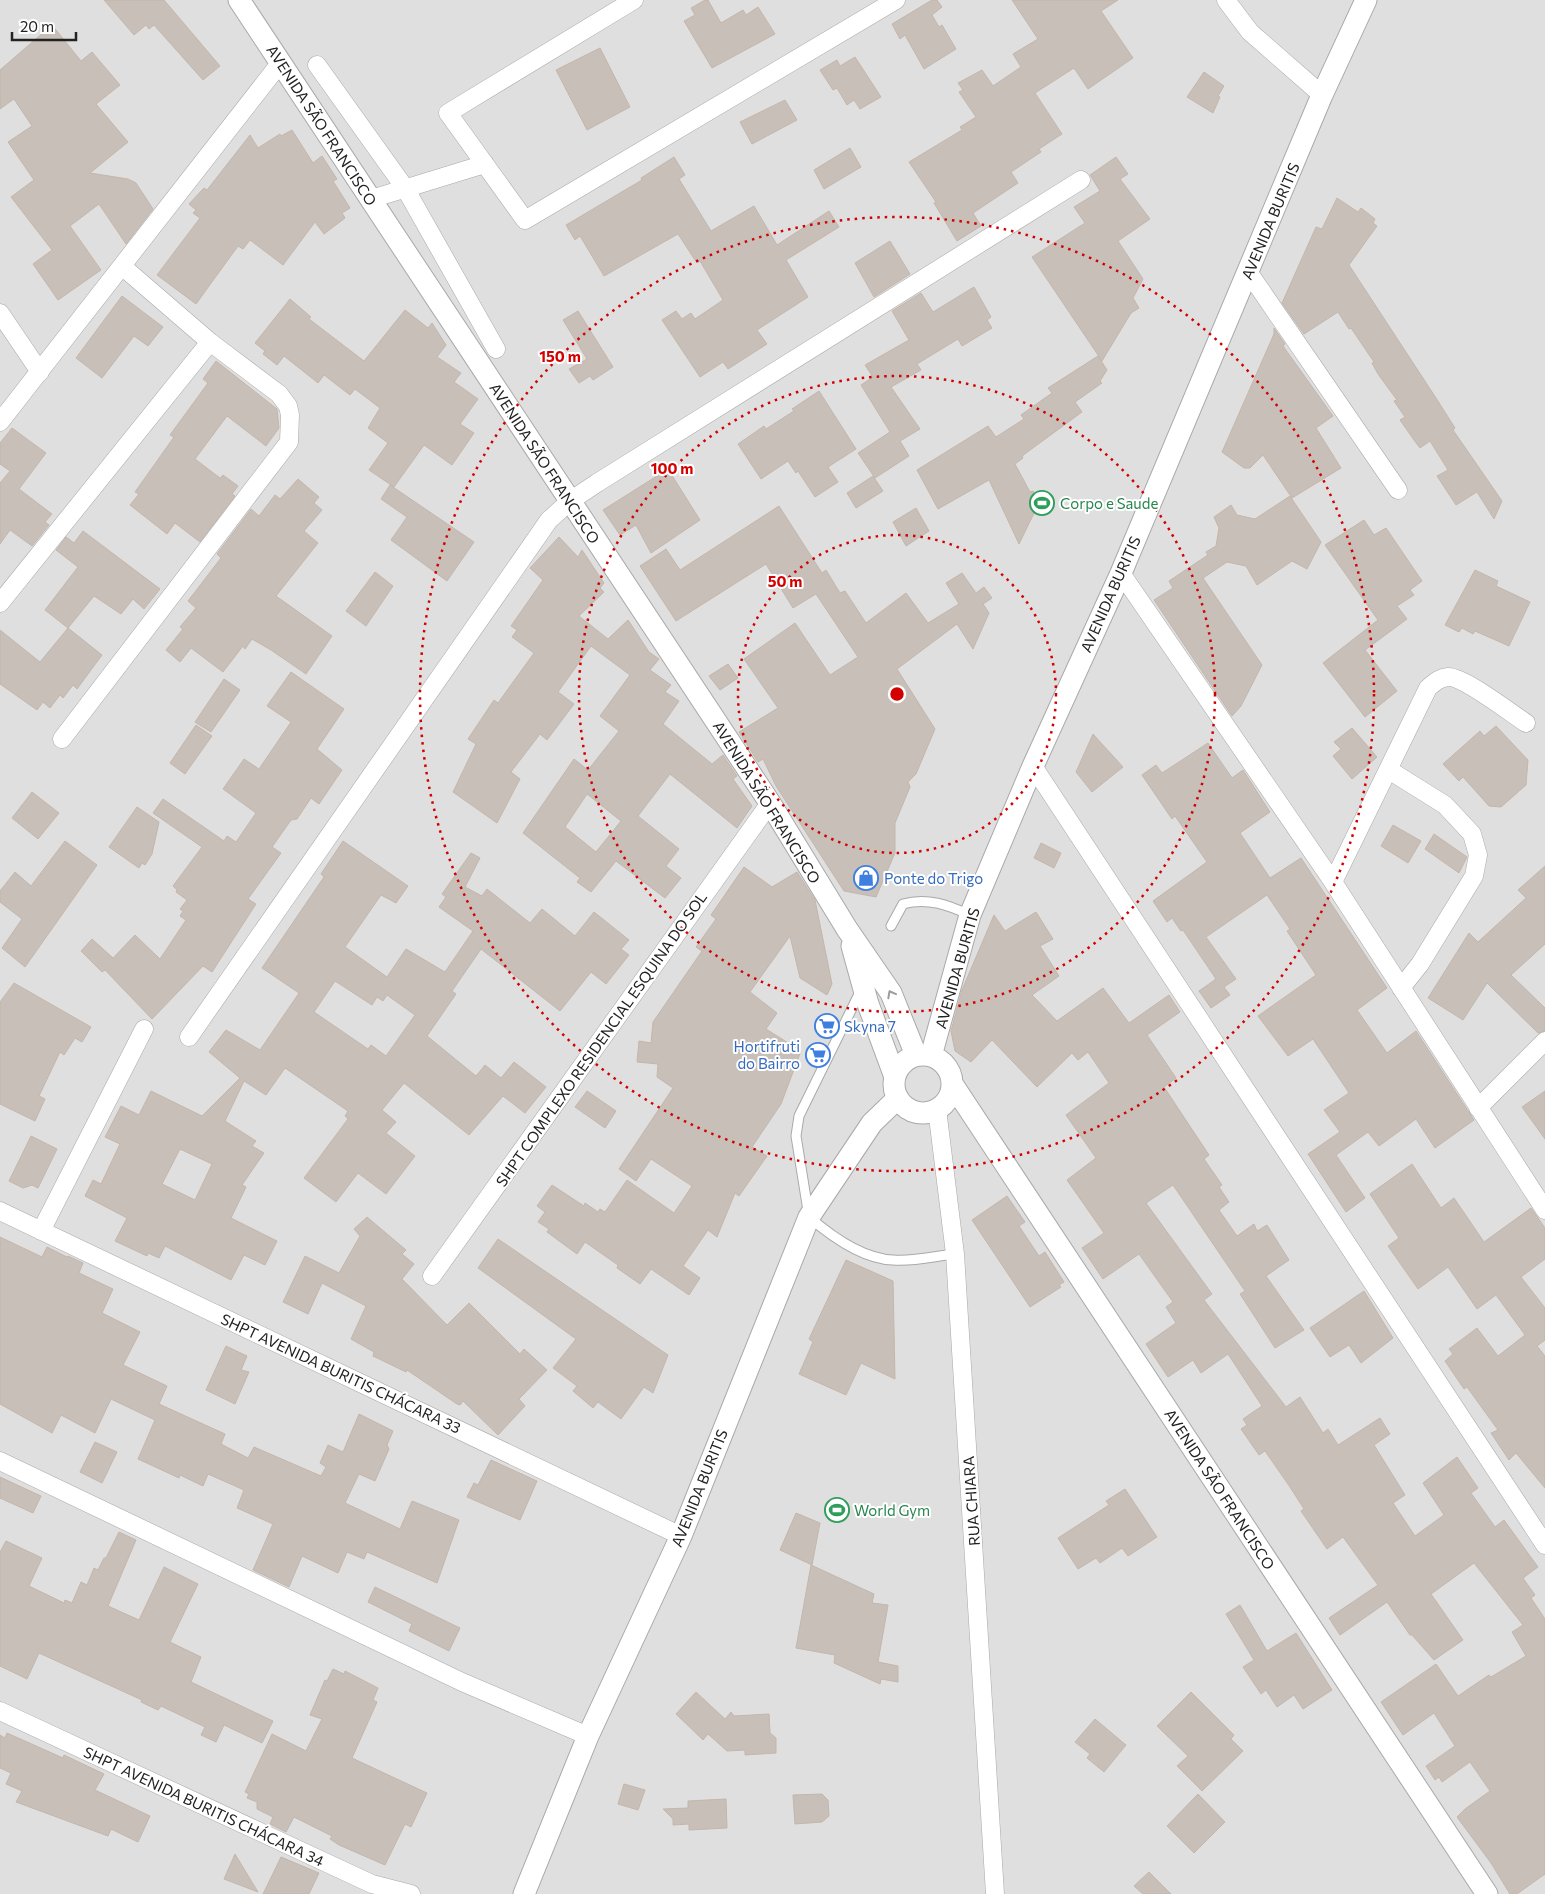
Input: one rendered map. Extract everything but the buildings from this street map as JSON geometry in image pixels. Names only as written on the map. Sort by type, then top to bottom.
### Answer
[{"type":"street","name":"AVENIDA SÃO FRANCISCO","points":[[239,0],[770,803],[847,929],[891,993],[924,1055]]},
{"type":"street","points":[[634,0],[448,113],[525,220],[896,0]]},
{"type":"street","points":[[1226,0],[1250,32],[1322,95]]},
{"type":"street","name":"AVENIDA BURITIS","points":[[924,1055],[970,915],[1033,766],[1121,573],[1249,273],[1322,95],[1366,0]]},
{"type":"street","points":[[0,422],[123,267],[281,62]]},
{"type":"street","points":[[317,65],[405,188],[496,349]]},
{"type":"street","points":[[371,199],[485,164]]},
{"type":"street","points":[[189,1037],[549,520],[570,501],[1081,180]]},
{"type":"street","points":[[62,738],[289,442],[290,415],[288,406],[279,394],[210,342],[123,267]]},
{"type":"street","points":[[1249,273],[1398,490]]},
{"type":"street","points":[[0,313],[40,372]]},
{"type":"street","points":[[0,604],[210,342]]},
{"type":"street","points":[[1121,573],[1333,882],[1545,1210]]},
{"type":"street","points":[[1333,882],[1428,688],[1437,680],[1450,677],[1462,681],[1526,723]]},
{"type":"street","points":[[1033,766],[1545,1545]]},
{"type":"street","points":[[1389,770],[1445,805],[1472,834],[1478,855],[1474,876],[1420,964],[1401,988]]},
{"type":"street","name":"SHPT COMPLEXO RESIDENCIAL ESQUINA DO SOL","points":[[432,1276],[770,803]]},
{"type":"street","name":"AVENIDA SÃO FRANCISCO","points":[[847,929],[863,985],[895,1077]]},
{"type":"street","points":[[41,1231],[144,1029]]},
{"type":"street","points":[[1478,1108],[1545,1041]]},
{"type":"street","points":[[924,1055],[940,1060],[947,1066],[952,1075],[953,1085],[946,1103],[937,1109],[915,1112],[905,1106],[898,1098],[894,1088],[895,1077],[902,1063],[924,1055]]},
{"type":"street","name":"AVENIDA SÃO FRANCISCO","points":[[953,1085],[1487,1894]]},
{"type":"street","name":"AVENIDA BURITIS","points":[[524,1894],[588,1736],[681,1536],[808,1217],[872,1123],[898,1098]]},
{"type":"street","name":"RUA CHIARA","points":[[937,1109],[955,1254],[995,1894]]},
{"type":"street","name":"SHPT AVENIDA BURITIS CHÁCARA 33","points":[[0,1211],[681,1536]]},
{"type":"street","points":[[0,1462],[462,1682],[588,1736]]},
{"type":"street","name":"SHPT AVENIDA BURITIS CHÁCARA 34","points":[[0,1711],[372,1884],[411,1894]]},
{"type":"lane","points":[[891,926],[903,904],[915,900],[946,904],[970,915]]},
{"type":"lane","points":[[863,985],[799,1116],[796,1136],[808,1217],[832,1237],[862,1252],[893,1260],[955,1254]]},
{"type":"shaded area","points":[[0,0],[1545,0],[1545,1894],[0,1894]]},
{"type":"place","name":"Corpo e Saude","points":[[1042,503]]},
{"type":"place","name":"Ponte do Trigo","points":[[866,878]]},
{"type":"place","name":"Skyna 7","points":[[827,1026]]},
{"type":"place","name":"Hortifruti do Bairro","points":[[818,1055]]},
{"type":"place","name":"World Gym","points":[[837,1510]]}]
